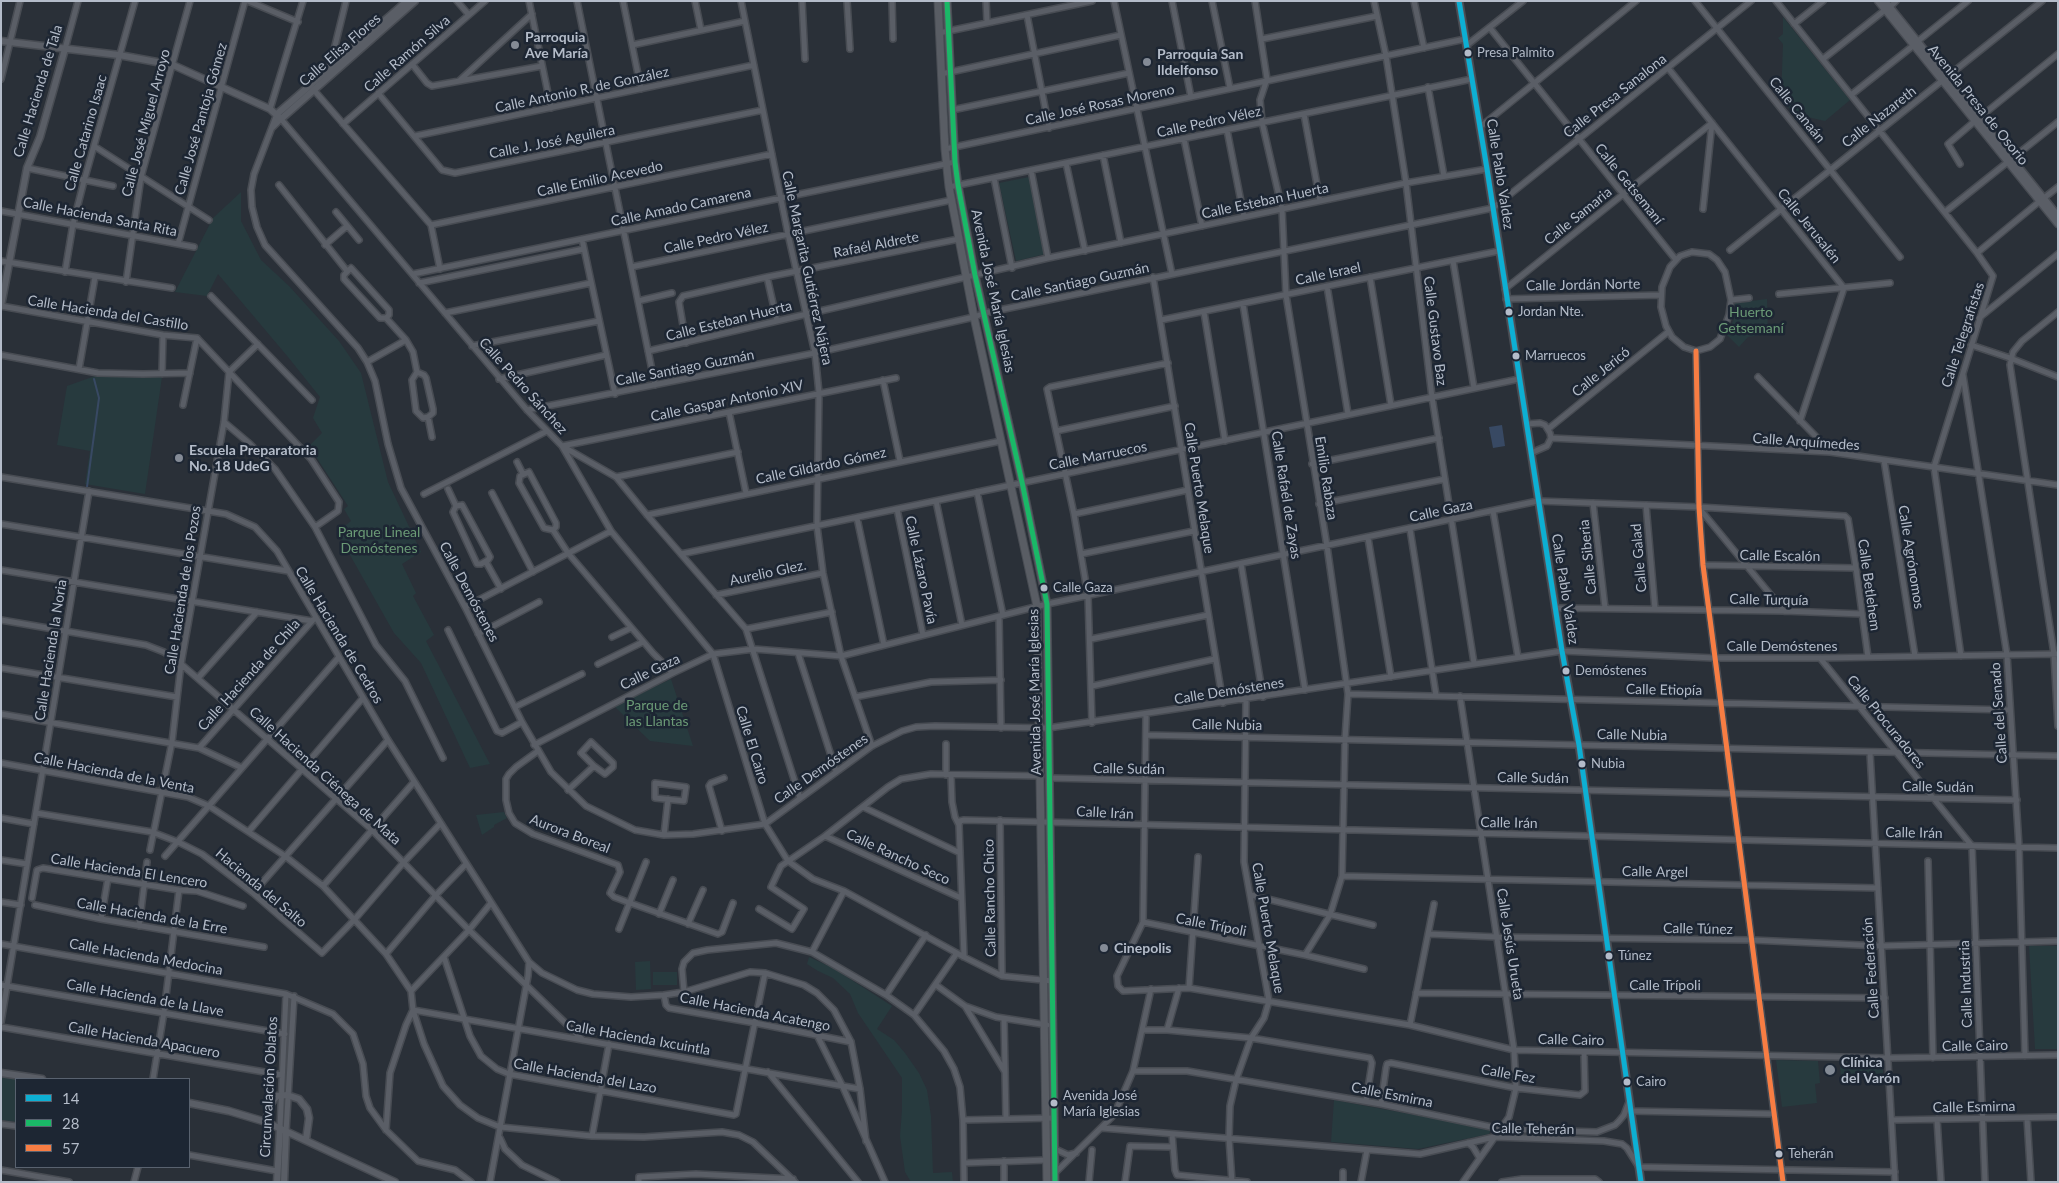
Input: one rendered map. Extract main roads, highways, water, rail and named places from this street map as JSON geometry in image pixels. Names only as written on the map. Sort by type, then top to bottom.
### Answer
[{"type":"main road","name":"Avenida José María Iglesias","points":[[938,1],[945,149],[949,187],[974,317],[1037,606],[1047,1182]]},
{"type":"main road","name":"Avenida José María Iglesias","points":[[947,1],[954,147],[958,185],[975,275],[1022,482],[1047,604],[1055,1182]]},
{"type":"main road","points":[[1043,931],[1052,930]]},
{"type":"water","points":[[1502,425],[1505,446],[1493,448],[1489,427]]},
{"type":"waterway","points":[[87,487],[99,398],[94,379]]},
{"type":"place","name":"Parroquia Ave María","points":[[515,45]]},
{"type":"place","name":"Presa Palmito","points":[[1468,53]]},
{"type":"place","name":"Parroquia San Ildelfonso","points":[[1147,62]]},
{"type":"place","name":"Jordan Nte.","points":[[1509,312]]},
{"type":"place","name":"Marruecos","points":[[1516,356]]},
{"type":"place","name":"Escuela Preparatoria No. 18 UdeG","points":[[179,458]]},
{"type":"place","name":"Calle Gaza","points":[[1044,588]]},
{"type":"place","name":"Demóstenes","points":[[1566,671]]},
{"type":"place","name":"Nubia","points":[[1582,764]]},
{"type":"place","name":"Cinepolis","points":[[1104,948]]},
{"type":"place","name":"Túnez","points":[[1609,956]]},
{"type":"place","name":"Clínica del Varón","points":[[1830,1070]]},
{"type":"place","name":"Cairo","points":[[1627,1082]]},
{"type":"place","name":"Avenida José María Iglesias","points":[[1054,1103]]},
{"type":"place","name":"Teherán","points":[[1779,1154]]},
{"type":"park label","name":"Huerto Getsemaní","points":[[1751,320]]},
{"type":"park label","name":"Parque Lineal Demóstenes","points":[[379,540]]},
{"type":"park label","name":"Parque de las Llantas","points":[[657,714]]}]
